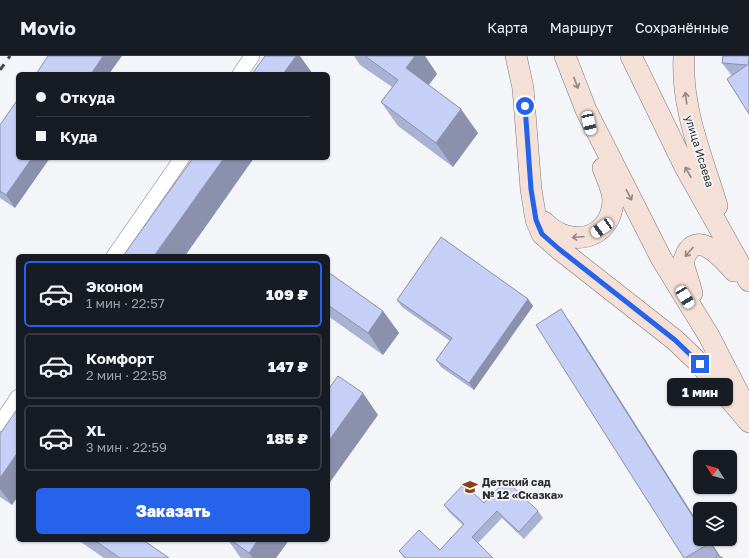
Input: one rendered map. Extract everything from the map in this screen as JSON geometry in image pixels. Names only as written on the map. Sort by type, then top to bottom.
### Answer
[{"type":"main road","points":[[516,56],[523,88],[531,189],[538,225],[549,240],[675,340],[700,364],[749,422]]},
{"type":"main road","points":[[565,56],[586,110],[661,258],[709,336],[749,413]]},
{"type":"main road","points":[[631,56],[684,165],[749,281]]},
{"type":"main road","name":"улица Исаева","points":[[684,56],[684,89],[687,112],[728,243]]},
{"type":"main road","points":[[535,211],[552,230],[572,239],[592,234],[602,228],[608,219],[612,211],[612,192],[595,147],[586,110]]},
{"type":"main road","points":[[709,336],[684,271],[683,263],[688,251],[701,244],[715,250],[749,287]]},
{"type":"street","points":[[241,72],[252,56]]},
{"type":"street","points":[[115,254],[181,160]]},
{"type":"street","points":[[0,424],[16,400]]},
{"type":"building","points":[[48,56],[103,56],[92,72],[37,72]]},
{"type":"building","points":[[265,56],[296,56],[284,72],[253,72]]},
{"type":"building","points":[[365,56],[415,56],[406,68],[461,109],[436,143],[381,102],[398,80]]},
{"type":"building","points":[[723,56],[749,56],[749,114],[727,79],[747,65],[722,63]]},
{"type":"building","points":[[16,102],[16,160],[31,160],[6,195],[0,191],[0,125]]},
{"type":"building","points":[[192,160],[223,160],[155,254],[124,254]]},
{"type":"building","points":[[441,237],[528,299],[469,383],[436,360],[452,338],[397,300]]},
{"type":"building","points":[[330,273],[383,311],[368,333],[330,306]]},
{"type":"building","points":[[561,309],[693,517],[693,546],[705,546],[684,558],[536,325]]},
{"type":"building","points":[[338,376],[363,393],[330,439],[330,387]]},
{"type":"building","points":[[16,411],[16,455],[0,478],[0,434]]},
{"type":"building","points":[[506,480],[538,511],[519,532],[497,511],[472,537],[492,558],[406,558],[399,551],[419,530],[440,550],[464,524],[444,505],[464,484],[484,503]]},
{"type":"building","points":[[97,542],[146,542],[169,558],[120,558]]},
{"type":"building","points":[[234,542],[257,542],[249,553]]},
{"type":"building","points":[[717,555],[723,558],[716,558]]},
{"type":"railway","points":[[0,70],[10,56]]},
{"type":"place","name":"Детский сад № 12 «Сказка»","points":[[470,487]]},
{"type":"route","points":[[525,106],[531,189],[536,220],[542,234],[675,340],[700,364]]}]
